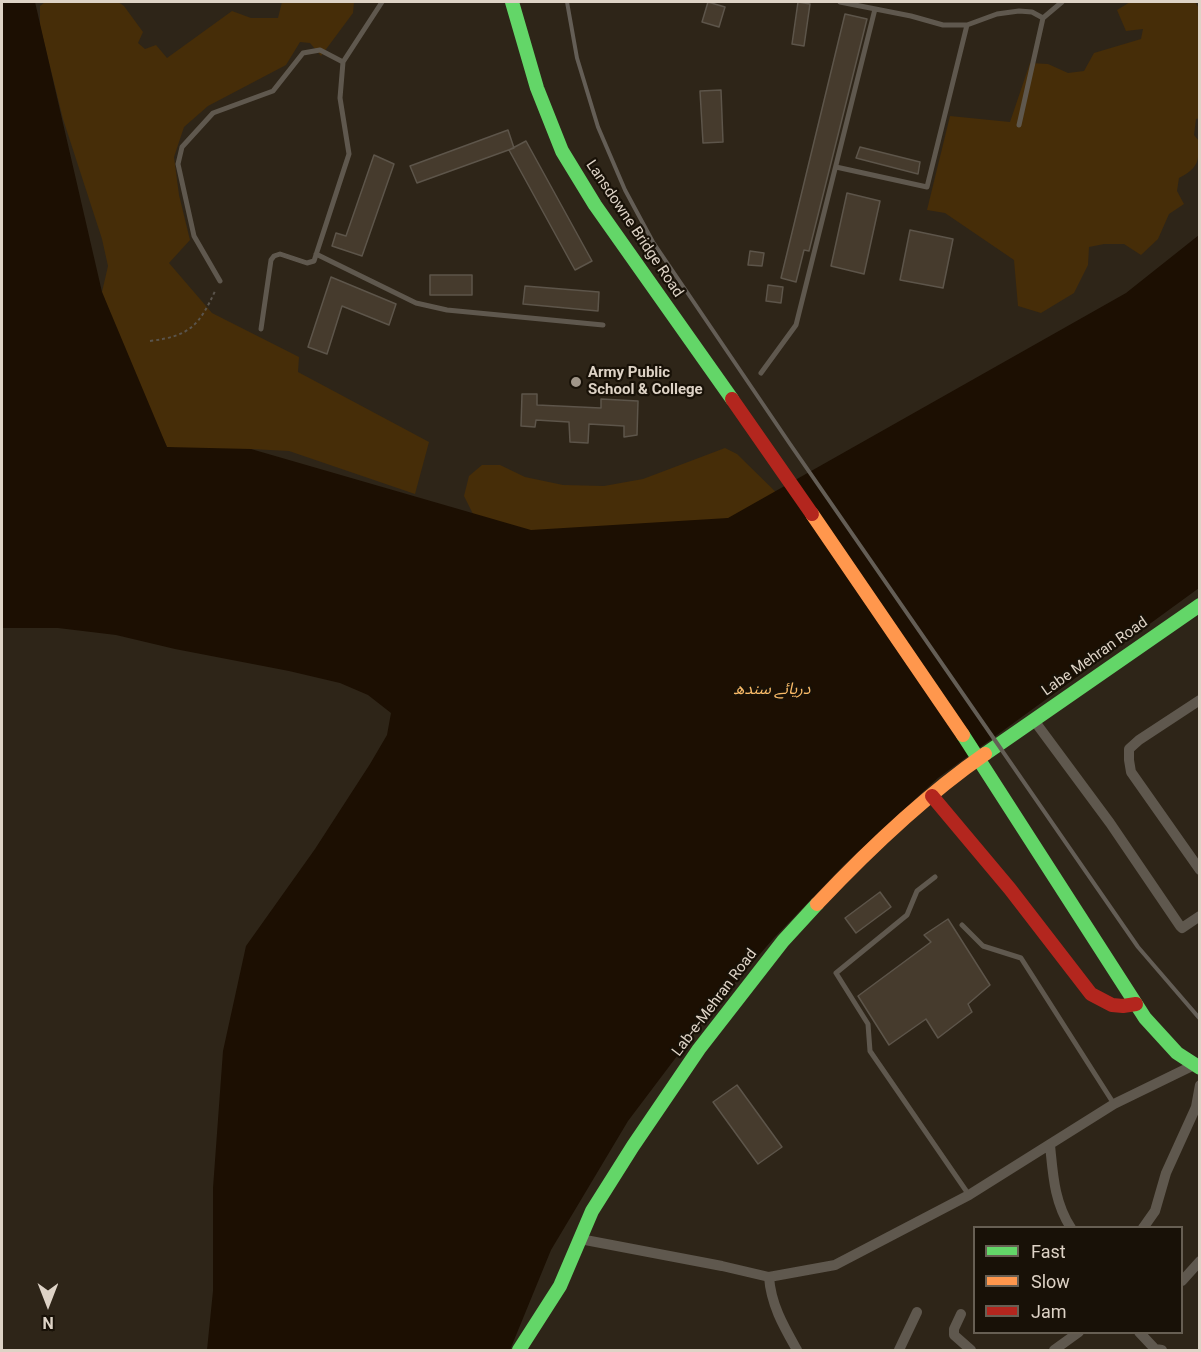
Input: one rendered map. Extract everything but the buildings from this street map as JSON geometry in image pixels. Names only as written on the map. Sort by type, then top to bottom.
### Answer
[{"type":"main road","name":"Lansdowne Bridge Road","points":[[512,2],[537,88],[562,151],[595,206],[770,453],[990,774],[1136,1004],[1162,1039],[1196,1067]]},
{"type":"main road","name":"Labe Mehran Road","points":[[1010,735],[1200,605]]},
{"type":"main road","name":"Lab-e-Mehran Road","points":[[519,1350],[560,1286],[592,1211],[652,1117],[699,1049],[783,941],[864,854],[964,769],[1010,735]]},
{"type":"main road","points":[[932,796],[1010,889],[1091,994],[1109,1005],[1122,1008],[1136,1004]]},
{"type":"street","points":[[1200,700],[1139,740],[1129,749],[1129,760],[1131,772],[1200,870]]},
{"type":"street","points":[[1033,719],[1110,823],[1180,926],[1182,928],[1200,916]]},
{"type":"street","points":[[580,1239],[769,1277],[835,1265],[969,1195],[1114,1104],[1196,1067]]},
{"type":"street","points":[[1144,1226],[1155,1211],[1166,1173],[1196,1107],[1200,1085]]},
{"type":"street","points":[[1050,1144],[1056,1194],[1062,1214],[1070,1226]]},
{"type":"street","points":[[1183,1280],[1200,1261]]},
{"type":"street","points":[[769,1277],[770,1293],[780,1321],[797,1350]]},
{"type":"street","points":[[899,1350],[917,1312]]},
{"type":"street","points":[[961,1314],[954,1329],[954,1335],[971,1350]]},
{"type":"street","points":[[1054,1350],[1076,1334]]},
{"type":"street","points":[[1141,1334],[1155,1349],[1162,1350]]},
{"type":"lane","points":[[261,328],[271,260],[274,256],[280,254],[307,263],[314,261],[349,154],[340,98],[343,62],[382,2]]},
{"type":"lane","points":[[840,2],[943,25],[967,25],[997,14],[1019,10],[1032,12],[1043,18]]},
{"type":"lane","points":[[1019,125],[1043,18],[1062,2]]},
{"type":"lane","points":[[761,373],[796,325],[875,9]]},
{"type":"lane","points":[[836,167],[927,187],[967,25]]},
{"type":"lane","points":[[220,281],[194,236],[178,164],[182,147],[213,113],[273,91],[303,53],[320,50],[343,62]]},
{"type":"lane","points":[[316,254],[416,303],[447,310],[603,325]]},
{"type":"lane","points":[[935,877],[917,891],[907,915],[836,973],[868,1024],[870,1051],[969,1195]]},
{"type":"lane","points":[[962,925],[982,946],[1021,958],[1114,1104]]},
{"type":"path","points":[[150,341],[181,335],[198,321],[208,308],[220,281]]},
{"type":"shaded area","points":[[45,2],[118,2],[124,6],[143,32],[138,43],[145,49],[156,45],[167,58],[232,11],[251,18],[278,18],[282,2],[354,2],[353,13],[321,56],[310,43],[300,42],[286,65],[208,106],[184,127],[174,157],[179,195],[190,240],[169,263],[212,313],[299,357],[298,372],[429,442],[415,494],[289,451],[251,449],[215,454],[167,447],[136,385],[102,292],[108,266],[102,239],[63,119],[40,26],[40,6]]},
{"type":"shaded area","points":[[1130,2],[1195,2],[1200,10],[1200,118],[1196,119],[1194,135],[1199,141],[1199,154],[1194,167],[1179,178],[1177,191],[1184,204],[1169,214],[1158,239],[1141,255],[1124,244],[1089,247],[1088,265],[1074,293],[1041,313],[1018,306],[1014,260],[945,213],[927,210],[950,116],[1010,122],[1030,63],[1048,64],[1068,73],[1084,71],[1094,53],[1141,39],[1143,29],[1126,31],[1117,10]]},
{"type":"shaded area","points":[[725,448],[737,454],[789,505],[611,544],[478,524],[464,496],[469,476],[482,465],[500,465],[525,477],[563,485],[604,486],[643,479]]},
{"type":"water","name":"دریائے سندھ","points":[[2,2],[35,2],[102,292],[167,447],[251,449],[531,530],[728,518],[1126,293],[1199,235],[1199,588],[938,778],[844,865],[774,938],[717,1003],[628,1121],[551,1250],[510,1350],[207,1350],[213,1291],[213,1188],[223,1051],[246,946],[315,849],[370,764],[387,735],[391,713],[368,695],[340,683],[289,671],[116,635],[58,628],[2,628]]},
{"type":"railway","points":[[567,2],[577,58],[598,127],[625,190],[653,242],[1138,947],[1200,1019]]},
{"type":"traffic: fast","points":[[512,2],[537,88],[562,151],[595,205],[732,399]]},
{"type":"traffic: fast","points":[[985,754],[1200,605]]},
{"type":"traffic: fast","points":[[963,735],[1145,1018],[1177,1053],[1200,1068]]},
{"type":"traffic: fast","points":[[519,1350],[560,1286],[592,1211],[633,1146],[699,1049],[783,941],[817,904]]},
{"type":"traffic: slow","points":[[812,514],[963,735]]},
{"type":"traffic: slow","points":[[817,904],[897,825],[985,754]]},
{"type":"traffic: jam","points":[[732,399],[812,514]]},
{"type":"traffic: jam","points":[[932,796],[1010,889],[1091,994],[1112,1005],[1136,1004]]},
{"type":"place","name":"Army Public School & College","points":[[576,382]]}]
